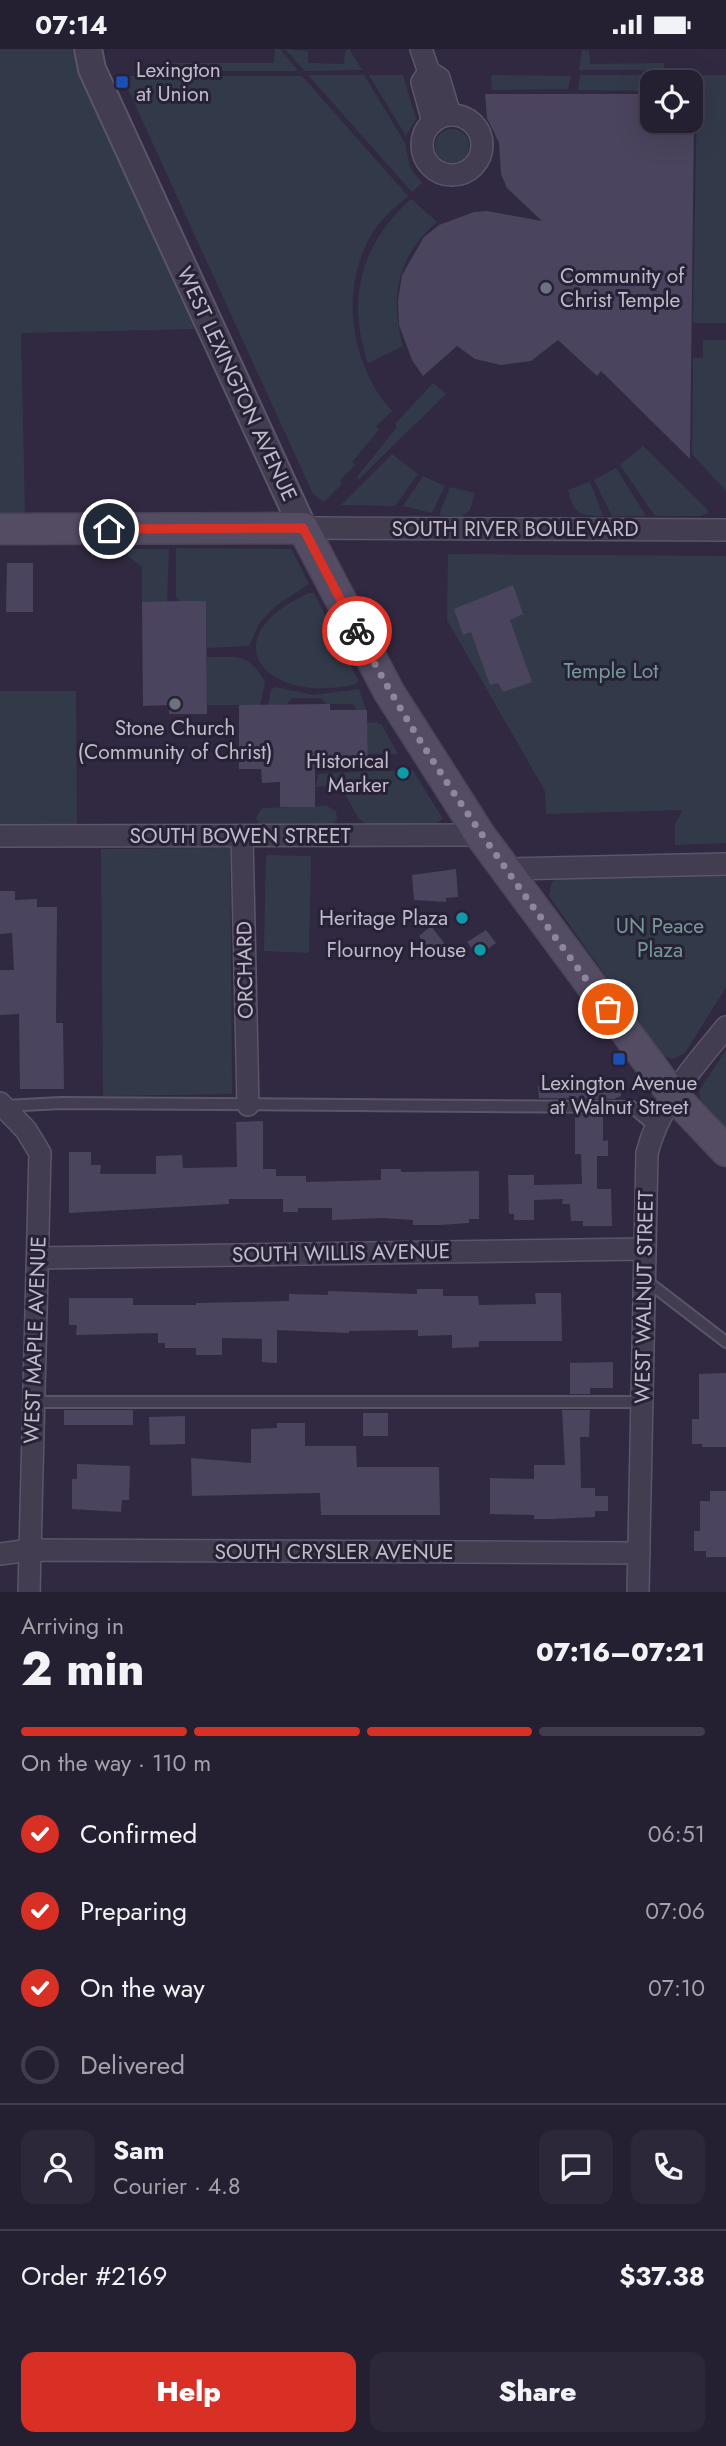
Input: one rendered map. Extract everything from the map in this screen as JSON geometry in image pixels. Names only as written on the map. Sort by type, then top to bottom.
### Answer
[{"type":"main road","points":[[0,529],[303,528]]},
{"type":"main road","name":"WEST LEXINGTON AVENUE","points":[[303,528],[389,692],[480,835],[672,1094],[726,1151]]},
{"type":"street","name":"WEST LEXINGTON AVENUE","points":[[88,49],[92,69],[303,528]]},
{"type":"street","points":[[421,49],[429,72],[422,82],[442,118]]},
{"type":"street","name":"SOUTH RIVER BOULEVARD","points":[[303,528],[726,530]]},
{"type":"street","name":"SOUTH BOWEN STREET","points":[[0,836],[480,835]]},
{"type":"street","name":"ORCHARD","points":[[242,836],[248,1105]]},
{"type":"street","points":[[505,869],[726,864]]},
{"type":"street","name":"WEST WALNUT STREET","points":[[638,1592],[647,1153],[654,1126],[672,1094],[726,1027]]},
{"type":"street","name":"WEST MAPLE AVENUE","points":[[2,1104],[26,1130],[40,1153],[29,1592]]},
{"type":"street","name":"SOUTH WILLIS AVENUE","points":[[37,1258],[645,1249]]},
{"type":"street","name":"SOUTH CRYSLER AVENUE","points":[[0,1554],[29,1550],[639,1553]]},
{"type":"lane","points":[[2,1104],[632,1107],[654,1126]]},
{"type":"lane","points":[[644,1279],[726,1342]]},
{"type":"lane","points":[[33,1402],[642,1402]]},
{"type":"green space","points":[[0,49],[72,49],[76,64],[195,329],[21,333],[25,517],[0,517]]},
{"type":"green space","points":[[275,49],[280,49],[298,71],[166,71],[166,63],[274,63]]},
{"type":"green space","points":[[285,49],[308,51],[308,63],[344,64],[345,51],[349,49],[362,70],[305,71]]},
{"type":"green space","points":[[582,50],[589,51],[590,64],[664,63],[664,70],[579,70]]},
{"type":"green space","points":[[308,75],[364,75],[405,143],[410,168],[422,183],[412,192]]},
{"type":"green space","points":[[369,75],[403,75],[416,119],[406,136]]},
{"type":"green space","points":[[491,75],[571,76],[568,89],[492,90]]},
{"type":"green space","points":[[580,75],[640,75],[640,91],[578,90]]},
{"type":"green space","points":[[703,75],[726,75],[726,323],[693,323],[696,133],[703,133]]},
{"type":"green space","points":[[122,76],[302,76],[408,196],[377,226],[357,271],[353,296],[353,321],[366,370],[377,392],[392,411],[376,426],[379,430],[352,462],[355,465],[340,480],[342,484],[324,502],[313,494]]},
{"type":"green space","points":[[452,129],[464,134],[469,146],[464,158],[452,163],[440,158],[435,146],[440,134]]},
{"type":"green space","points":[[411,199],[437,222],[413,248],[400,278],[397,311],[403,346],[368,363],[358,317],[362,274],[380,235]]},
{"type":"green space","points":[[703,340],[726,340],[726,491],[692,454],[693,358],[703,358]]},
{"type":"green space","points":[[433,383],[446,394],[359,479],[357,477],[397,427],[395,424]]},
{"type":"green space","points":[[643,446],[708,513],[701,516],[655,516],[620,465]]},
{"type":"green space","points":[[392,454],[418,474],[395,506],[341,505]]},
{"type":"green space","points":[[616,468],[646,516],[612,516],[594,480]]},
{"type":"green space","points":[[423,476],[445,486],[432,513],[403,506]]},
{"type":"green space","points":[[589,482],[603,516],[583,514],[575,509],[568,490]]},
{"type":"green space","points":[[450,487],[475,493],[470,510],[461,517],[439,515]]},
{"type":"green space","points":[[176,548],[291,549],[309,584],[277,605],[260,622],[249,646],[207,648],[206,601],[180,601],[176,597]]},
{"type":"green space","points":[[129,549],[169,549],[167,602],[142,602],[142,567],[128,556]]},
{"type":"green space","name":"Temple Lot","points":[[448,554],[726,556],[726,843],[675,845],[675,824],[683,810],[546,814],[545,791],[447,620]]},
{"type":"green space","points":[[309,593],[314,593],[358,680],[356,684],[324,688],[296,685],[275,677],[261,664],[256,647],[261,629],[279,611]]},
{"type":"green space","points":[[207,657],[241,658],[253,665],[265,682],[260,705],[207,705]]},
{"type":"green space","points":[[275,687],[314,695],[359,689],[366,710],[357,710],[353,704],[327,704],[321,698],[292,698],[287,704],[268,705],[271,690]]},
{"type":"green space","points":[[0,691],[76,691],[77,825],[0,825]]},
{"type":"green space","points":[[367,723],[382,725],[398,754],[368,754]]},
{"type":"green space","points":[[413,771],[443,819],[435,824],[366,824],[359,819],[345,794],[326,786],[315,787],[319,774]]},
{"type":"green space","points":[[327,806],[336,811],[337,819],[333,824],[259,824],[256,818],[262,808]]},
{"type":"green space","points":[[230,848],[232,1094],[103,1096],[101,849]]},
{"type":"green space","points":[[266,855],[311,856],[309,953],[264,951]]},
{"type":"green space","name":"UN Peace Plaza","points":[[717,872],[726,875],[726,987],[685,1053],[672,1059],[662,1055],[549,896],[552,882],[562,875]]},
{"type":"green space","points":[[726,1050],[726,1128],[701,1100],[699,1091]]},
{"type":"building","name":"Community of Christ Temple","points":[[485,94],[640,94],[640,133],[694,133],[690,459],[601,371],[597,376],[558,340],[531,361],[501,365],[475,359],[457,346],[423,376],[412,360],[399,325],[398,301],[402,275],[424,237],[439,225],[474,212],[487,211],[542,221],[507,188],[501,174],[499,143],[487,118]]},
{"type":"building","points":[[7,563],[33,563],[33,612],[6,612]]},
{"type":"building","points":[[513,585],[523,614],[510,620],[532,682],[503,692],[498,683],[490,685],[471,632],[463,635],[454,609]]},
{"type":"building","points":[[206,601],[207,714],[169,714],[169,705],[143,706],[142,602]]},
{"type":"building","points":[[330,704],[330,710],[367,710],[368,767],[315,768],[315,807],[280,807],[280,782],[262,783],[261,769],[239,769],[239,705]]},
{"type":"building","points":[[456,869],[458,897],[446,898],[446,902],[414,900],[412,875]]},
{"type":"building","points":[[0,891],[15,891],[15,900],[37,899],[37,907],[57,907],[56,1023],[63,1023],[64,1089],[20,1089],[19,1014],[0,1015],[0,970],[14,970],[12,933],[0,934]]},
{"type":"building","points":[[431,926],[444,943],[432,953],[419,936]]},
{"type":"building","name":"Flournoy House","points":[[486,930],[496,943],[478,956],[467,942]]},
{"type":"building","points":[[621,1081],[621,1096],[614,1099],[539,1098],[538,1086]]},
{"type":"building","points":[[575,1114],[603,1115],[603,1141],[608,1140],[608,1156],[597,1156],[597,1189],[611,1189],[612,1226],[583,1226],[583,1221],[571,1221],[570,1204],[562,1204],[563,1199],[534,1200],[534,1220],[514,1220],[514,1214],[509,1214],[508,1175],[534,1175],[534,1185],[582,1184],[581,1154],[575,1154]]},
{"type":"building","points":[[263,1121],[263,1169],[276,1169],[276,1176],[306,1176],[306,1182],[381,1180],[381,1169],[401,1169],[401,1172],[479,1171],[479,1219],[469,1219],[469,1223],[440,1225],[413,1225],[413,1220],[382,1218],[332,1220],[332,1208],[298,1208],[298,1212],[283,1212],[283,1199],[229,1199],[229,1204],[69,1213],[69,1152],[91,1152],[91,1165],[101,1165],[100,1174],[156,1174],[156,1156],[182,1155],[183,1168],[237,1167],[236,1122]]},
{"type":"building","points":[[417,1289],[443,1289],[443,1296],[478,1296],[479,1305],[536,1304],[535,1293],[561,1293],[562,1341],[479,1341],[479,1347],[452,1348],[452,1335],[418,1336],[418,1330],[349,1333],[277,1330],[277,1363],[262,1362],[262,1339],[222,1338],[222,1355],[196,1355],[196,1348],[165,1348],[165,1343],[158,1343],[158,1333],[76,1335],[77,1325],[69,1325],[69,1298],[133,1298],[133,1305],[196,1305],[289,1301],[289,1294],[328,1295],[328,1291],[417,1294]]},
{"type":"building","points":[[613,1362],[613,1388],[590,1388],[590,1394],[570,1394],[570,1363]]},
{"type":"building","points":[[726,1373],[726,1447],[702,1447],[702,1444],[692,1444],[692,1419],[699,1419],[699,1374]]},
{"type":"building","points":[[64,1410],[133,1410],[133,1425],[64,1425]]},
{"type":"building","points":[[562,1410],[590,1410],[589,1437],[580,1437],[581,1488],[595,1488],[595,1496],[608,1496],[608,1511],[595,1511],[595,1517],[553,1519],[534,1519],[534,1515],[490,1514],[490,1478],[534,1479],[534,1465],[565,1465]]},
{"type":"building","points":[[363,1413],[388,1413],[388,1436],[363,1436]]},
{"type":"building","points":[[185,1416],[185,1444],[150,1445],[149,1417]]},
{"type":"building","points":[[277,1423],[305,1423],[305,1446],[356,1446],[357,1467],[439,1467],[440,1515],[321,1515],[320,1493],[192,1496],[191,1458],[251,1463],[251,1429],[277,1428]]},
{"type":"building","points":[[77,1464],[130,1466],[129,1500],[122,1500],[121,1512],[72,1509],[72,1479],[77,1479]]},
{"type":"building","points":[[710,1491],[726,1491],[726,1557],[706,1557],[706,1551],[694,1551],[694,1531],[700,1531],[700,1501],[710,1501]]},
{"type":"way so far","points":[[357,631],[389,692],[480,835],[608,1009]]},
{"type":"place","name":"Lexington at Union","points":[[122,82]]},
{"type":"place","name":"Community of Christ Temple","points":[[546,288]]},
{"type":"place","name":"Stone Church (Community of Christ)","points":[[175,704]]},
{"type":"place","name":"Historical Marker","points":[[403,773]]},
{"type":"place","name":"Heritage Plaza","points":[[462,918]]},
{"type":"place","name":"Flournoy House","points":[[480,950]]},
{"type":"place","name":"Lexington Avenue at Walnut Street","points":[[619,1059]]},
{"type":"route","points":[[109,529],[303,528],[357,631]]}]
